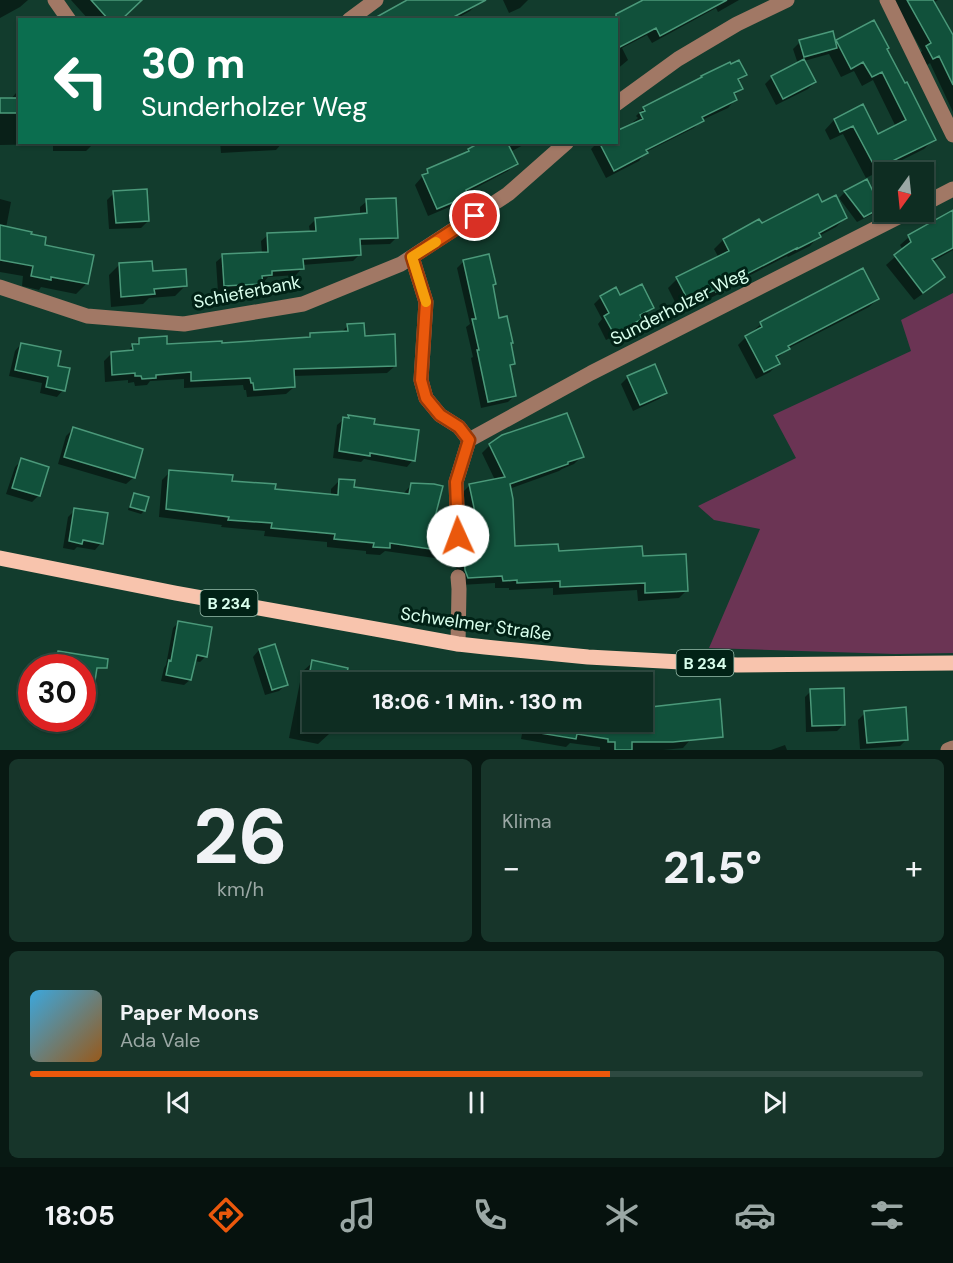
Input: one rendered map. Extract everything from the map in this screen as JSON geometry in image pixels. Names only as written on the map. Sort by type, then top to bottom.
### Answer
[{"type":"main road","name":"Schwelmer Straße","points":[[0,558],[146,588],[458,644],[588,657],[737,665],[953,663]]},
{"type":"street","points":[[55,0],[68,18]]},
{"type":"street","points":[[352,18],[376,0]]},
{"type":"street","points":[[618,103],[678,59],[737,24],[787,0]]},
{"type":"street","points":[[887,0],[953,135]]},
{"type":"street","name":"Schieferbank","points":[[0,287],[87,316],[184,324],[303,304],[401,264],[508,194],[565,144]]},
{"type":"street","points":[[934,199],[953,189]]},
{"type":"street","name":"Sunderholzer Weg","points":[[469,440],[591,373],[888,222]]},
{"type":"street","points":[[412,257],[426,302],[421,380],[426,398],[440,415],[459,427],[469,440],[456,482],[458,536]]},
{"type":"street","points":[[458,577],[458,644]]},
{"type":"street","points":[[948,750],[953,748]]},
{"type":"shaded area","points":[[953,293],[953,653],[895,654],[709,648],[760,529],[714,520],[698,506],[796,458],[773,415],[911,351],[901,320]]},
{"type":"building","points":[[91,0],[142,0],[123,18],[107,18]]},
{"type":"building","points":[[407,0],[486,0],[452,18],[375,18]]},
{"type":"building","points":[[643,0],[727,0],[660,36],[656,28],[618,48],[616,14]]},
{"type":"building","points":[[907,0],[933,0],[953,35],[953,85],[939,56],[933,59],[926,46],[931,43]]},
{"type":"building","points":[[874,20],[936,140],[890,162],[874,162],[874,165],[853,126],[840,132],[834,119],[863,104],[878,134],[906,120],[882,72],[872,77],[863,62],[851,69],[836,40]]},
{"type":"building","points":[[833,31],[837,48],[804,57],[799,40]]},
{"type":"building","points":[[804,59],[816,82],[783,99],[771,76]]},
{"type":"building","points":[[739,60],[747,75],[738,79],[743,89],[734,93],[737,100],[702,117],[704,121],[646,150],[648,153],[614,171],[600,144],[618,144],[618,130],[643,119],[640,113],[645,111],[643,107],[701,76],[730,62],[731,64]]},
{"type":"building","points":[[0,98],[18,98],[18,113],[0,113]]},
{"type":"building","points":[[477,144],[508,144],[518,164],[466,190],[468,196],[437,209],[422,175],[428,173],[427,169],[469,151],[468,149]]},
{"type":"building","points":[[867,179],[874,194],[874,212],[864,217],[844,191]]},
{"type":"building","points":[[147,189],[149,221],[116,223],[113,191]]},
{"type":"building","points":[[818,194],[822,202],[836,195],[847,218],[819,233],[821,237],[733,281],[735,283],[716,292],[715,290],[704,295],[703,293],[688,300],[676,277],[729,251],[723,239],[759,219],[762,223]]},
{"type":"building","points":[[396,198],[398,238],[360,239],[361,255],[303,259],[304,269],[272,271],[272,275],[262,276],[263,284],[224,286],[222,254],[268,252],[267,233],[316,231],[315,218],[367,213],[366,199]]},
{"type":"building","points":[[953,210],[953,248],[932,259],[945,277],[923,293],[894,255],[911,242],[908,235]]},
{"type":"building","points":[[0,225],[46,237],[45,245],[94,255],[88,284],[31,276],[33,266],[0,260]]},
{"type":"building","points":[[489,254],[496,284],[493,285],[499,318],[507,316],[513,343],[511,343],[515,364],[510,365],[516,396],[488,402],[472,319],[476,319],[463,260]]},
{"type":"building","points":[[152,261],[153,271],[186,269],[187,286],[154,289],[155,294],[121,297],[119,263]]},
{"type":"building","points":[[863,268],[879,299],[788,346],[790,349],[776,356],[780,364],[764,372],[745,336],[762,327],[760,322]]},
{"type":"building","points":[[642,284],[654,308],[640,315],[642,319],[614,334],[604,316],[609,313],[600,296],[616,287],[620,295]]},
{"type":"building","points":[[364,323],[365,336],[395,334],[396,366],[294,369],[295,387],[254,390],[250,378],[191,381],[191,372],[156,375],[156,378],[142,379],[141,376],[135,376],[135,373],[112,375],[111,352],[133,350],[132,344],[139,344],[139,338],[167,336],[167,344],[222,341],[222,343],[310,337],[310,333],[348,331],[347,324]]},
{"type":"building","points":[[21,343],[61,351],[58,366],[70,368],[65,391],[46,387],[48,377],[15,370]]},
{"type":"building","points":[[655,364],[667,393],[640,405],[627,376]]},
{"type":"building","points":[[567,413],[584,457],[510,484],[515,546],[558,544],[559,551],[642,546],[643,556],[686,554],[688,591],[645,593],[645,583],[560,587],[560,581],[517,583],[517,580],[503,581],[502,576],[468,578],[464,554],[390,543],[390,548],[373,547],[374,543],[334,539],[335,534],[271,528],[272,523],[228,520],[229,517],[166,509],[169,470],[233,475],[232,481],[276,484],[275,489],[338,495],[339,479],[355,480],[354,487],[409,494],[411,483],[434,484],[443,486],[435,517],[438,518],[437,524],[448,523],[450,541],[459,546],[467,540],[467,522],[477,522],[469,484],[505,477],[489,444],[502,435]]},
{"type":"building","points":[[348,415],[375,419],[374,424],[419,430],[415,461],[370,453],[370,456],[339,451],[343,417],[349,418]]},
{"type":"building","points":[[73,427],[143,449],[135,478],[64,457]]},
{"type":"building","points":[[21,458],[49,467],[40,496],[12,488]]},
{"type":"building","points":[[134,493],[149,497],[145,511],[130,507]]},
{"type":"building","points":[[74,508],[108,513],[103,544],[83,540],[82,544],[69,541]]},
{"type":"building","points":[[178,621],[212,627],[207,657],[197,655],[191,680],[166,675],[169,660],[171,661]]},
{"type":"building","points":[[275,644],[288,685],[272,690],[259,649]]},
{"type":"building","points":[[58,651],[77,654],[57,654]]},
{"type":"building","points":[[96,657],[108,659],[107,668],[97,668],[96,674]]},
{"type":"building","points":[[312,660],[348,668],[347,672],[310,672]]},
{"type":"building","points":[[844,688],[845,725],[812,726],[810,689]]},
{"type":"building","points":[[720,699],[723,737],[673,742],[632,742],[632,750],[615,750],[615,742],[608,742],[608,739],[577,734],[576,739],[533,732],[653,732],[653,707]]},
{"type":"building","points":[[906,707],[908,740],[867,743],[864,711]]},
{"type":"slow traffic","points":[[426,302],[412,257],[436,242]]},
{"type":"route","points":[[458,536],[456,482],[469,440],[459,427],[440,415],[426,398],[421,380],[426,302],[412,257],[475,216]]}]
